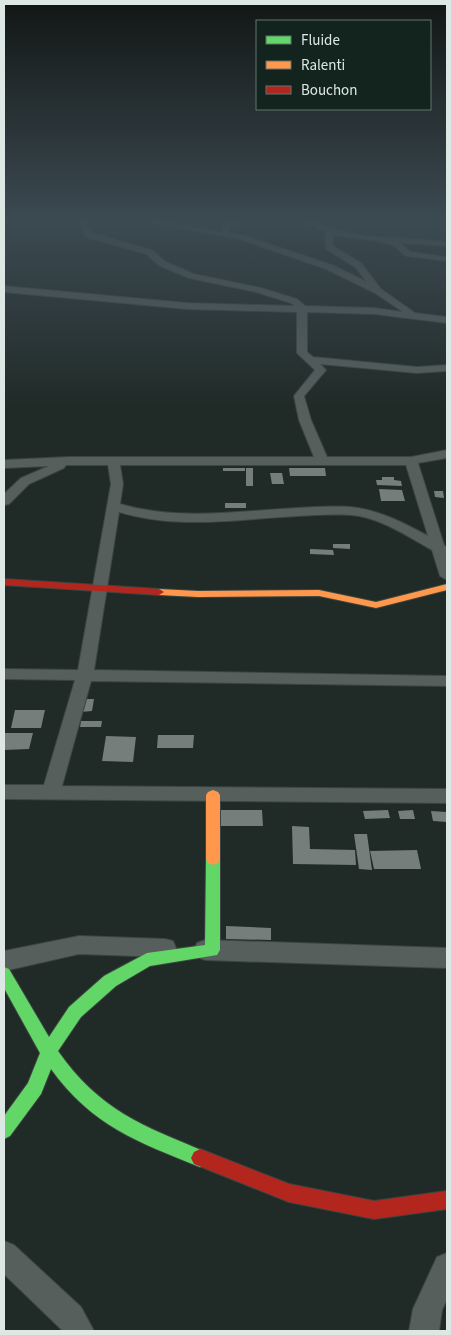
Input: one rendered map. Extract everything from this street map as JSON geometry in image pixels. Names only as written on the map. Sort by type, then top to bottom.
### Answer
[{"type":"street","points":[[230,284],[280,296],[294,301],[302,308],[302,353],[321,370],[299,396],[305,420],[322,461]]},
{"type":"street","points":[[364,284],[413,314]]},
{"type":"street","points":[[373,284],[378,291]]},
{"type":"street","points":[[4,289],[187,306],[302,308],[413,314],[447,320]]},
{"type":"street","points":[[310,360],[417,370],[447,368]]},
{"type":"street","points":[[4,464],[69,461],[114,463],[411,461],[447,454]]},
{"type":"street","points":[[4,501],[25,481],[69,461]]},
{"type":"street","points":[[411,461],[447,576]]},
{"type":"street","points":[[51,792],[85,674],[117,484],[114,463]]},
{"type":"street","points":[[113,506],[154,518],[206,518],[300,512],[358,512],[376,516],[440,549]]},
{"type":"street","points":[[4,582],[198,594],[319,593],[376,605],[447,587]]},
{"type":"street","points":[[4,674],[447,681]]},
{"type":"street","points":[[4,792],[447,796]]},
{"type":"street","points":[[212,950],[213,795]]},
{"type":"street","points":[[4,961],[78,945],[447,958]]},
{"type":"street","points":[[4,1130],[35,1088],[50,1051],[74,1012],[110,981],[147,960],[212,950]]},
{"type":"street","points":[[4,974],[50,1051],[76,1086],[101,1110],[147,1137],[280,1189],[374,1210],[447,1200]]},
{"type":"street","points":[[4,1255],[71,1317],[80,1331]]},
{"type":"street","points":[[424,1331],[428,1309],[447,1267]]},
{"type":"building","points":[[223,468],[245,468],[245,471],[223,471]]},
{"type":"building","points":[[246,468],[253,468],[253,486],[246,486]]},
{"type":"building","points":[[289,468],[325,468],[326,476],[290,476]]},
{"type":"building","points":[[270,473],[282,473],[284,484],[272,484]]},
{"type":"building","points":[[382,477],[394,477],[394,480],[401,481],[402,486],[377,485],[376,480],[382,480]]},
{"type":"building","points":[[379,489],[402,490],[405,501],[381,501]]},
{"type":"building","points":[[434,491],[443,491],[444,498],[435,497]]},
{"type":"building","points":[[225,503],[246,503],[246,508],[225,508]]},
{"type":"building","points":[[333,544],[350,544],[350,549],[333,548]]},
{"type":"building","points":[[310,549],[333,550],[334,555],[310,554]]},
{"type":"building","points":[[83,699],[94,699],[92,711],[81,712]]},
{"type":"building","points":[[15,710],[45,710],[41,728],[11,728]]},
{"type":"building","points":[[81,721],[102,721],[101,727],[80,727]]},
{"type":"building","points":[[4,733],[33,733],[29,749],[4,750]]},
{"type":"building","points":[[158,735],[194,735],[193,748],[157,748]]},
{"type":"building","points":[[106,736],[136,737],[133,762],[102,761]]},
{"type":"building","points":[[217,810],[262,810],[263,826],[217,826]]},
{"type":"building","points":[[388,810],[390,818],[365,819],[363,811]]},
{"type":"building","points":[[413,810],[415,819],[400,819],[398,811]]},
{"type":"building","points":[[431,811],[447,812],[447,822],[433,821]]},
{"type":"building","points":[[292,826],[309,827],[310,849],[355,850],[356,865],[293,864]]},
{"type":"building","points":[[354,834],[367,834],[372,870],[359,869]]},
{"type":"building","points":[[417,850],[421,869],[374,869],[370,851]]},
{"type":"building","points":[[226,926],[271,928],[271,940],[226,939]]},
{"type":"traffic: fast","points":[[4,1130],[35,1088],[49,1051],[75,1012],[110,981],[147,960],[212,950],[213,859]]},
{"type":"traffic: fast","points":[[4,974],[46,1047],[71,1081],[85,1096],[101,1110],[124,1125],[200,1158]]},
{"type":"traffic: slow","points":[[159,592],[198,594],[319,593],[376,605],[447,587]]},
{"type":"traffic: slow","points":[[213,795],[213,859]]},
{"type":"traffic: jam","points":[[4,582],[159,592]]},
{"type":"traffic: jam","points":[[200,1158],[289,1193],[374,1210],[447,1200]]}]
